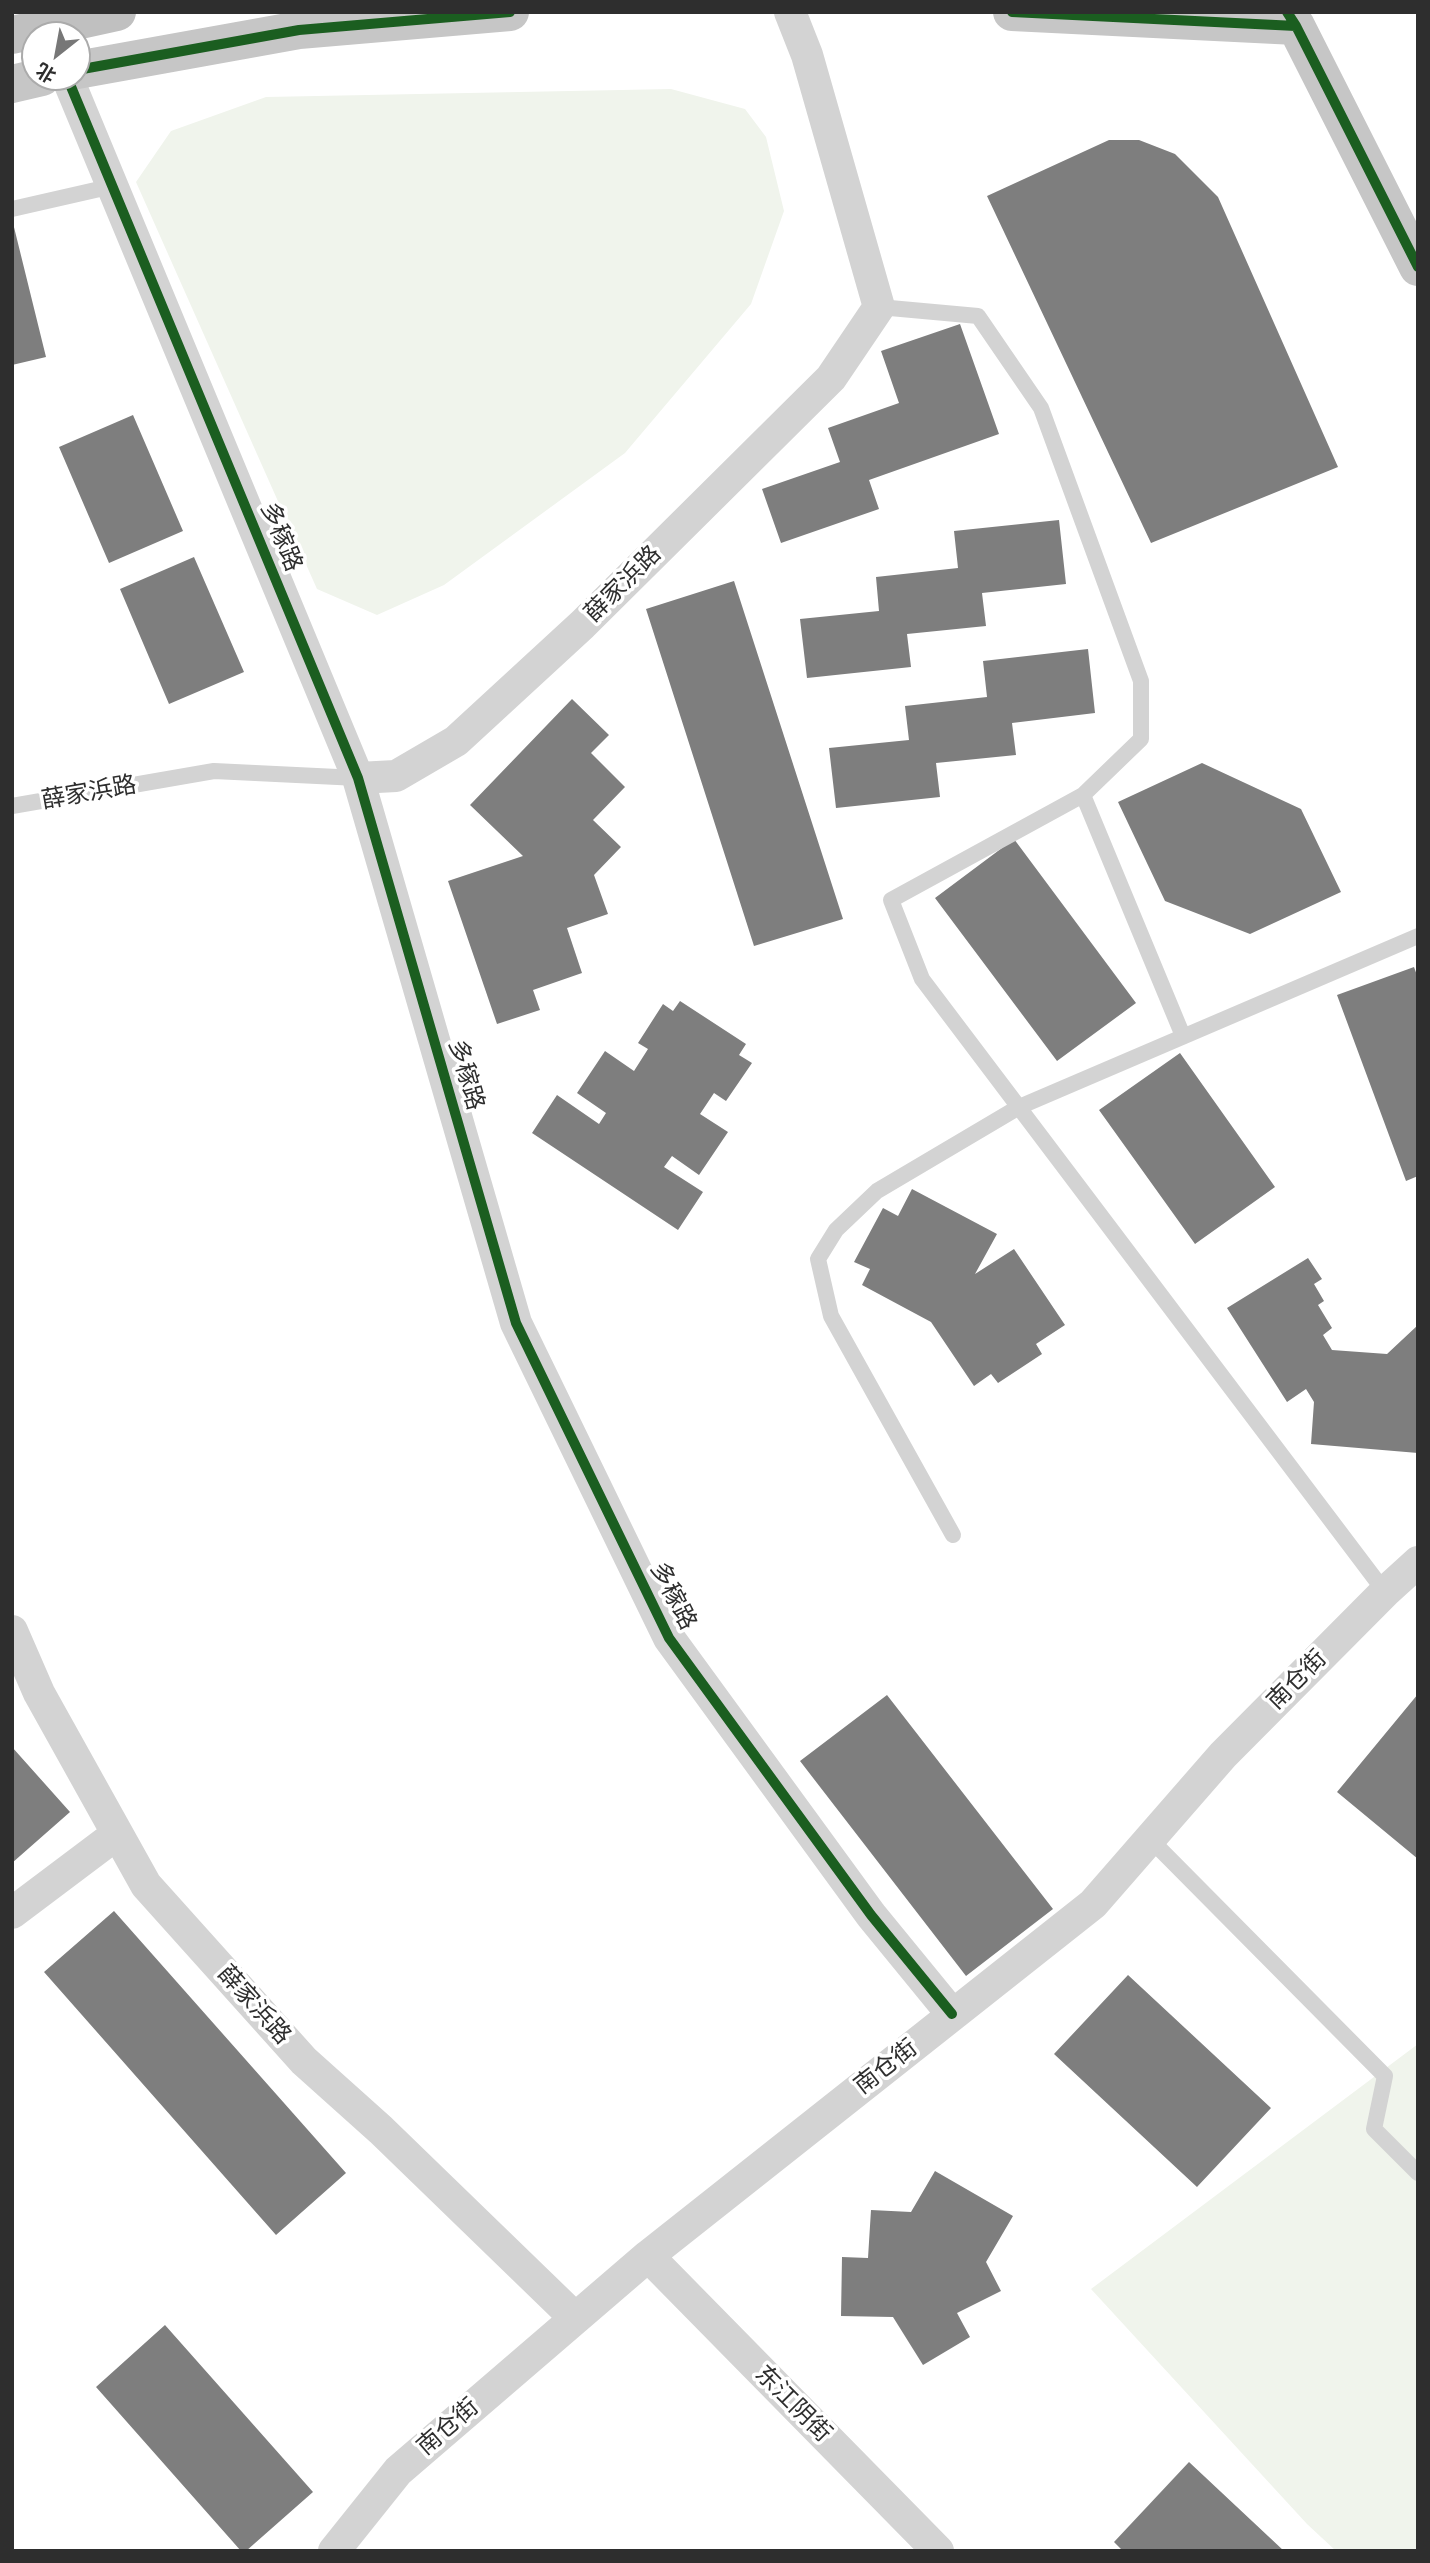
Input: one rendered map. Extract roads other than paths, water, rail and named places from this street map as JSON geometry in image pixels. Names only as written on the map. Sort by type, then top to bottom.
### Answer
[{"type":"highway","points":[[12,35],[117,12]]},
{"type":"main road","points":[[91,67],[299,30],[510,12]]},
{"type":"main road","points":[[1012,12],[1292,19],[1418,267]]},
{"type":"street","points":[[790,12],[807,55],[879,307]]},
{"type":"street","name":"多稼路","points":[[73,91],[358,778],[516,1323],[669,1638],[870,1915],[952,2014]]},
{"type":"street","name":"薛家浜路","points":[[358,778],[397,776],[457,741],[582,625],[831,379],[879,307]]},
{"type":"street","name":"南仓街","points":[[334,2551],[398,2471],[575,2318],[648,2256],[1093,1904],[1223,1755],[1418,1562]]},
{"type":"street","name":"薛家浜路","points":[[12,1631],[39,1693],[146,1885],[304,2061],[381,2130],[575,2318]]},
{"type":"street","points":[[12,1913],[117,1834]]},
{"type":"street","name":"东江阴街","points":[[648,2256],[938,2551]]},
{"type":"lane","points":[[12,209],[113,186]]},
{"type":"lane","points":[[879,307],[978,316],[1041,408],[1141,681],[1141,738],[1083,795],[891,900],[922,979],[1385,1592]]},
{"type":"lane","name":"薛家浜路","points":[[12,806],[214,771],[358,778]]},
{"type":"lane","points":[[1083,795],[1184,1037]]},
{"type":"lane","points":[[953,1535],[831,1316],[818,1259],[836,1230],[877,1191],[1018,1107],[1418,936]]},
{"type":"lane","points":[[1150,1839],[1385,2076],[1374,2129],[1418,2173]]}]
